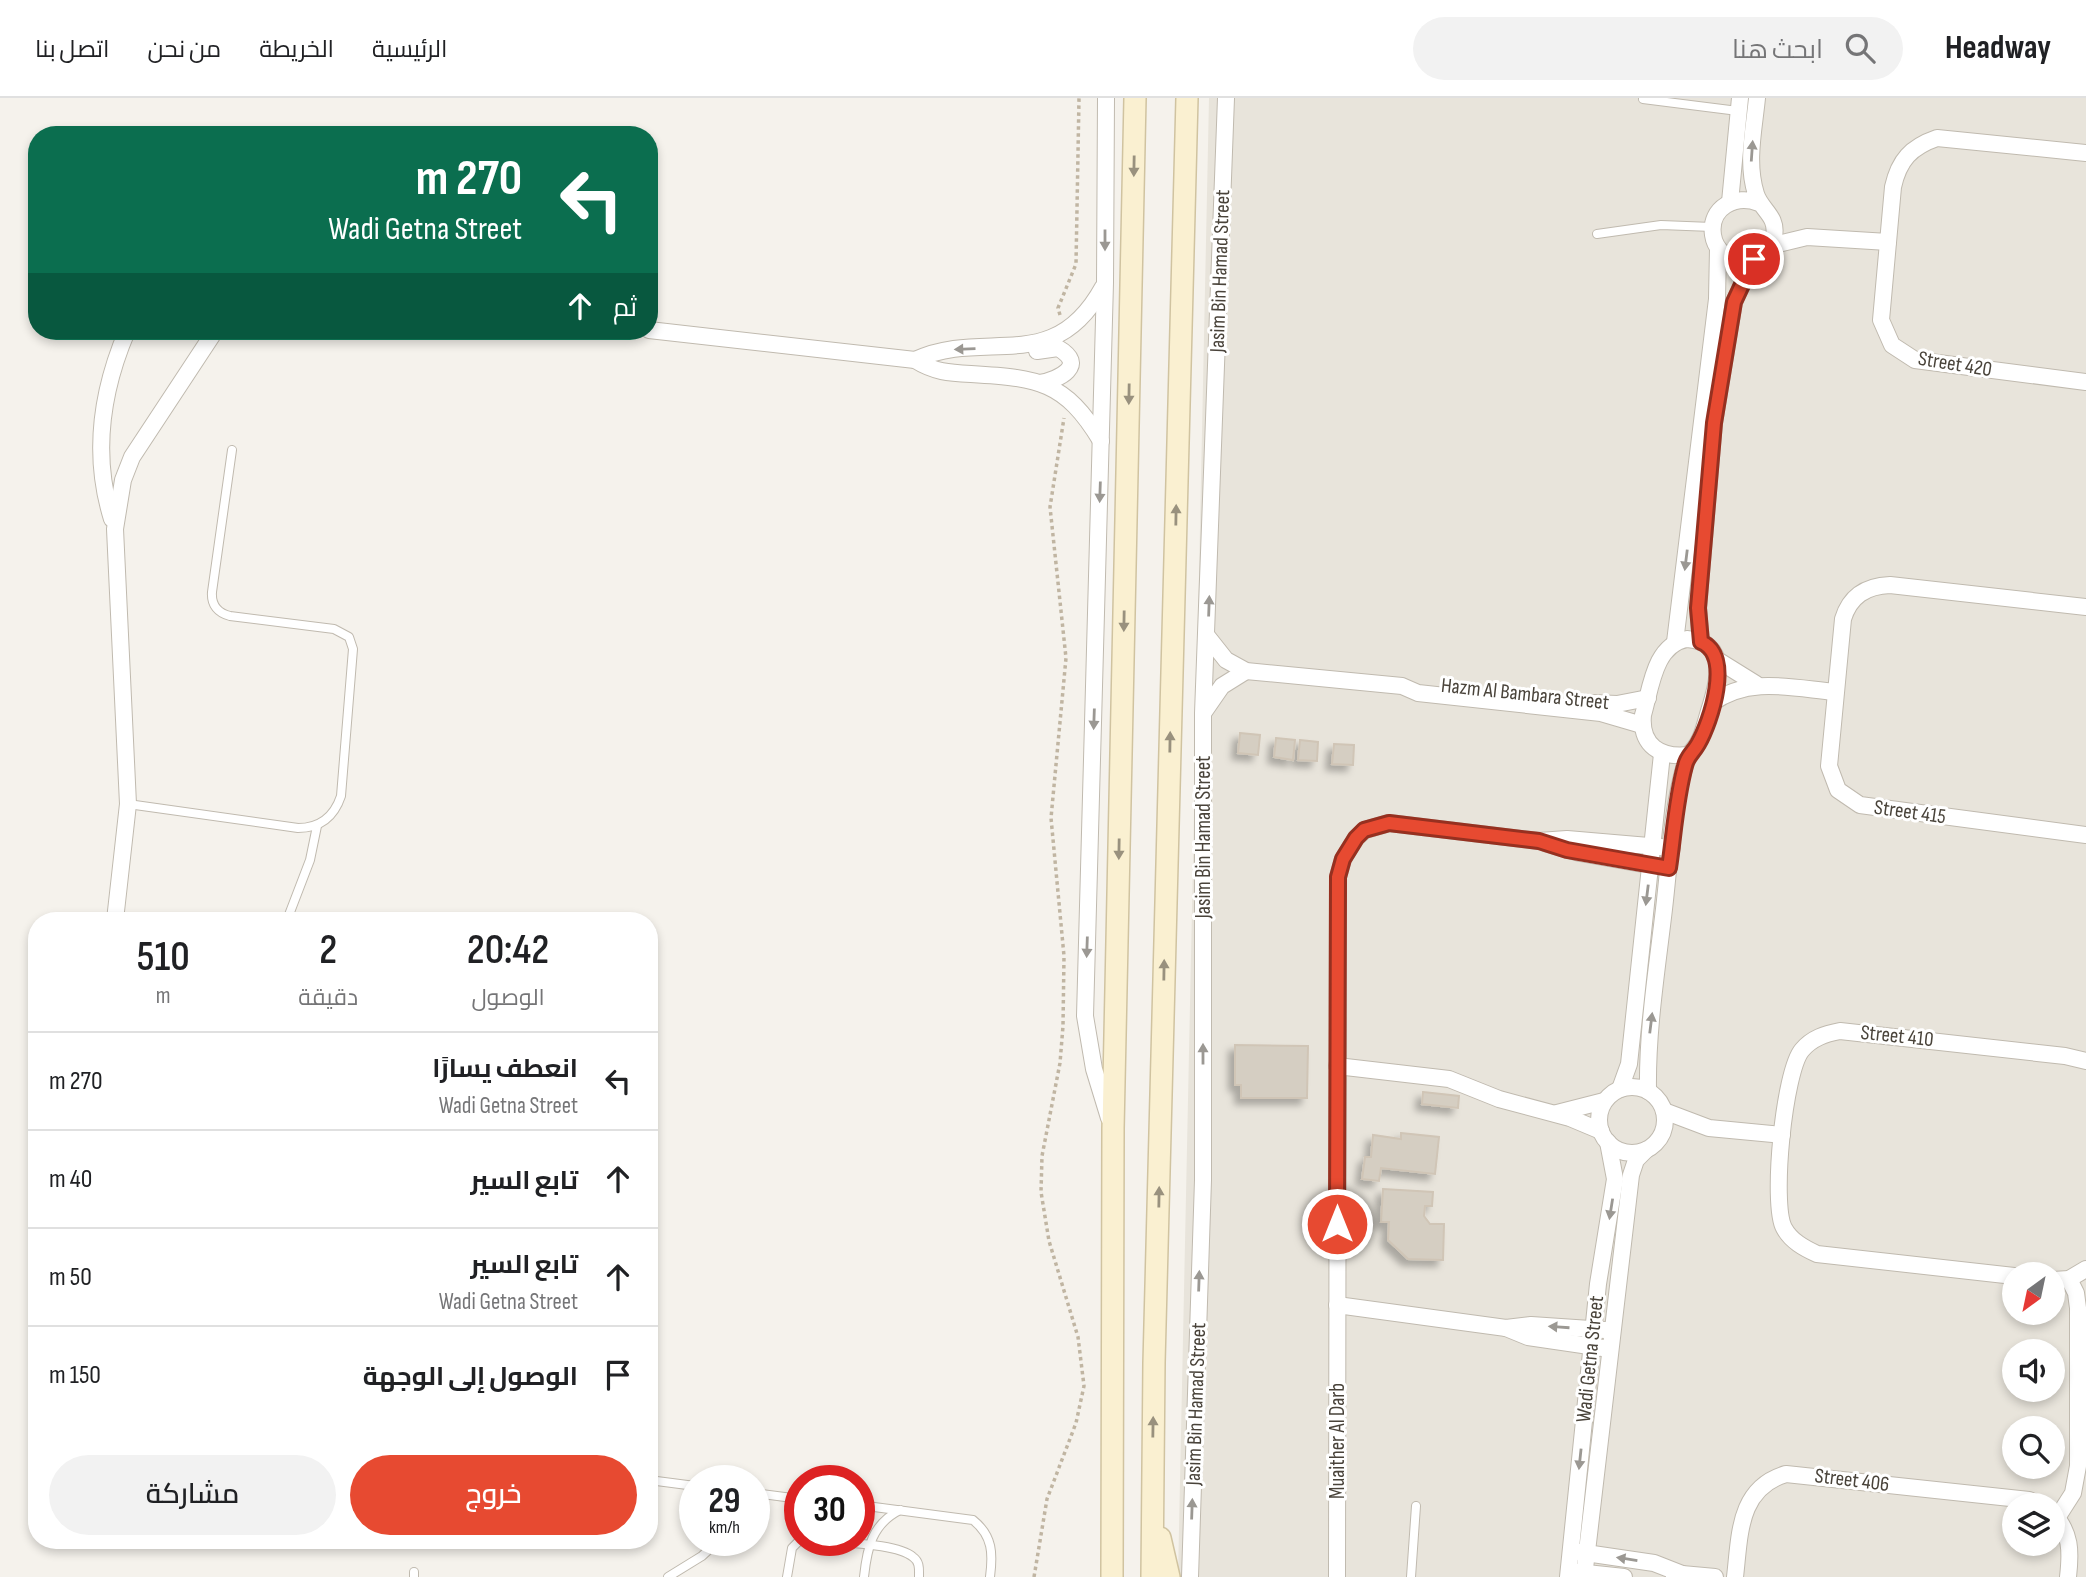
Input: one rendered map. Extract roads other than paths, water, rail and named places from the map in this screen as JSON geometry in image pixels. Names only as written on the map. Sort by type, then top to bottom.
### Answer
[{"type":"main road","points":[[1112,1577],[1113,1129],[1135,98]]},
{"type":"main road","name":"Jasim Bin Hamad Street","points":[[1153,1577],[1152,1520],[1187,98]]},
{"type":"main road","points":[[1152,1520],[1164,1549],[1169,1577]]},
{"type":"street","points":[[1106,98],[1105,283],[1085,1016],[1094,1069],[1113,1129]]},
{"type":"street","name":"Jasim Bin Hamad Street","points":[[1190,1577],[1203,1180],[1203,713],[1208,636],[1226,98]]},
{"type":"street","points":[[1757,98],[1751,166],[1759,203],[1772,217],[1807,237]]},
{"type":"street","points":[[1730,202],[1739,104]]},
{"type":"street","name":"Street 420","points":[[2086,153],[1937,138],[1920,144],[1906,154],[1897,170],[1881,320],[1885,333],[1902,354],[1928,362],[2086,382]]},
{"type":"street","points":[[1675,642],[1717,299],[1718,248],[1712,227],[1718,213],[1730,202],[1744,199],[1759,203]]},
{"type":"street","points":[[1770,246],[1774,232],[1772,217]]},
{"type":"street","points":[[1701,642],[1698,608],[1714,423],[1734,302],[1754,259],[1770,246],[1807,237],[1888,242]]},
{"type":"street","points":[[1718,248],[1738,261],[1754,259]]},
{"type":"street","points":[[915,360],[943,349],[1014,347],[1042,342],[1068,328],[1096,300],[1105,283]]},
{"type":"street","points":[[658,331],[915,360],[939,373],[1016,377],[1040,383],[1073,402],[1101,441]]},
{"type":"street","points":[[115,529],[102,477],[101,424],[124,340]]},
{"type":"street","points":[[116,912],[128,804],[115,529],[117,505],[132,457],[209,340]]},
{"type":"street","points":[[1014,347],[1028,352],[1054,348],[1066,354],[1069,363],[1064,376],[1040,383]]},
{"type":"street","name":"Street 415","points":[[2086,607],[1890,585],[1869,588],[1852,600],[1846,609],[1829,766],[1831,779],[1848,800],[1860,805],[2086,835]]},
{"type":"street","name":"Hazm Al Bambara Street","points":[[1208,636],[1220,655],[1246,671],[1402,686],[1418,683],[1577,706],[1642,725]]},
{"type":"street","points":[[1688,755],[1662,754],[1648,742],[1642,725],[1662,654],[1675,642],[1687,639],[1701,642],[1712,648],[1719,661],[1756,684]]},
{"type":"street","points":[[1648,1091],[1648,1052],[1679,790],[1688,755],[1698,746],[1712,703],[1719,661]]},
{"type":"street","points":[[1203,713],[1222,686],[1246,671]]},
{"type":"street","points":[[1712,703],[1728,692],[1756,684],[1835,692]]},
{"type":"street","name":"Hazm Al Bambara Street","points":[[1577,706],[1617,704],[1648,698]]},
{"type":"street","points":[[1620,1089],[1629,1064],[1662,754]]},
{"type":"street","name":"Muaither Al Darb","points":[[1337,1577],[1338,877],[1343,859],[1364,830],[1389,823],[1539,841],[1567,839],[1672,848]]},
{"type":"street","name":"Muaither Al Darb","points":[[1539,841],[1567,850],[1669,868]]},
{"type":"street","name":"Street 410","points":[[2002,1275],[1817,1254],[1802,1247],[1784,1227],[1780,1213],[1782,1135],[1794,1063],[1812,1040],[1825,1034],[1854,1031],[2064,1056],[2086,1061]]},
{"type":"street","points":[[1337,1066],[1449,1079],[1499,1099],[1555,1113],[1604,1137],[1621,1151],[1646,1150],[1663,1132],[1664,1111],[1658,1099],[1648,1091],[1629,1087],[1620,1089],[1604,1101],[1555,1113]]},
{"type":"street","points":[[1604,1101],[1599,1116],[1604,1137]]},
{"type":"street","points":[[1664,1111],[1709,1128]]},
{"type":"street","points":[[1663,1132],[1709,1128],[1782,1135]]},
{"type":"street","name":"Wadi Getna Street","points":[[1568,1574],[1598,1284],[1615,1179],[1604,1137]]},
{"type":"street","name":"Wadi Getna Street","points":[[1585,1575],[1631,1175],[1636,1160],[1646,1150]]},
{"type":"street","points":[[2065,1277],[2086,1269]]},
{"type":"street","points":[[2065,1283],[2076,1293],[2078,1308],[2078,1466],[2073,1493],[2065,1503]]},
{"type":"street","points":[[1337,1305],[1506,1328],[1528,1337],[1609,1349]]},
{"type":"street","points":[[1506,1328],[1531,1325],[1612,1331]]},
{"type":"street","name":"Street 406","points":[[1735,1577],[1747,1503],[1759,1487],[1786,1474],[2002,1497]]},
{"type":"street","points":[[2065,1531],[2071,1547],[2068,1577]]},
{"type":"street","points":[[1570,1550],[1654,1563],[1677,1575],[1715,1577]]},
{"type":"street","points":[[1568,1574],[1624,1577]]},
{"type":"lane","points":[[1643,99],[1739,104]]},
{"type":"lane","points":[[1597,234],[1661,225],[1712,227]]},
{"type":"lane","points":[[128,804],[298,828],[317,826],[333,814],[341,796],[352,643],[340,630],[230,616],[216,608],[212,592],[232,450]]},
{"type":"lane","points":[[289,912],[310,860],[317,826]]},
{"type":"lane","points":[[658,1481],[679,1484]]},
{"type":"lane","points":[[1411,1577],[1416,1506]]},
{"type":"lane","points":[[875,1507],[965,1517],[980,1526],[992,1549],[990,1577]]},
{"type":"lane","points":[[875,1531],[888,1516],[901,1510]]},
{"type":"lane","points":[[875,1548],[901,1550],[914,1558],[920,1567],[919,1577]]},
{"type":"lane","points":[[668,1577],[702,1556]]},
{"type":"lane","points":[[788,1577],[791,1556]]},
{"type":"lane","points":[[864,1577],[867,1556]]}]
